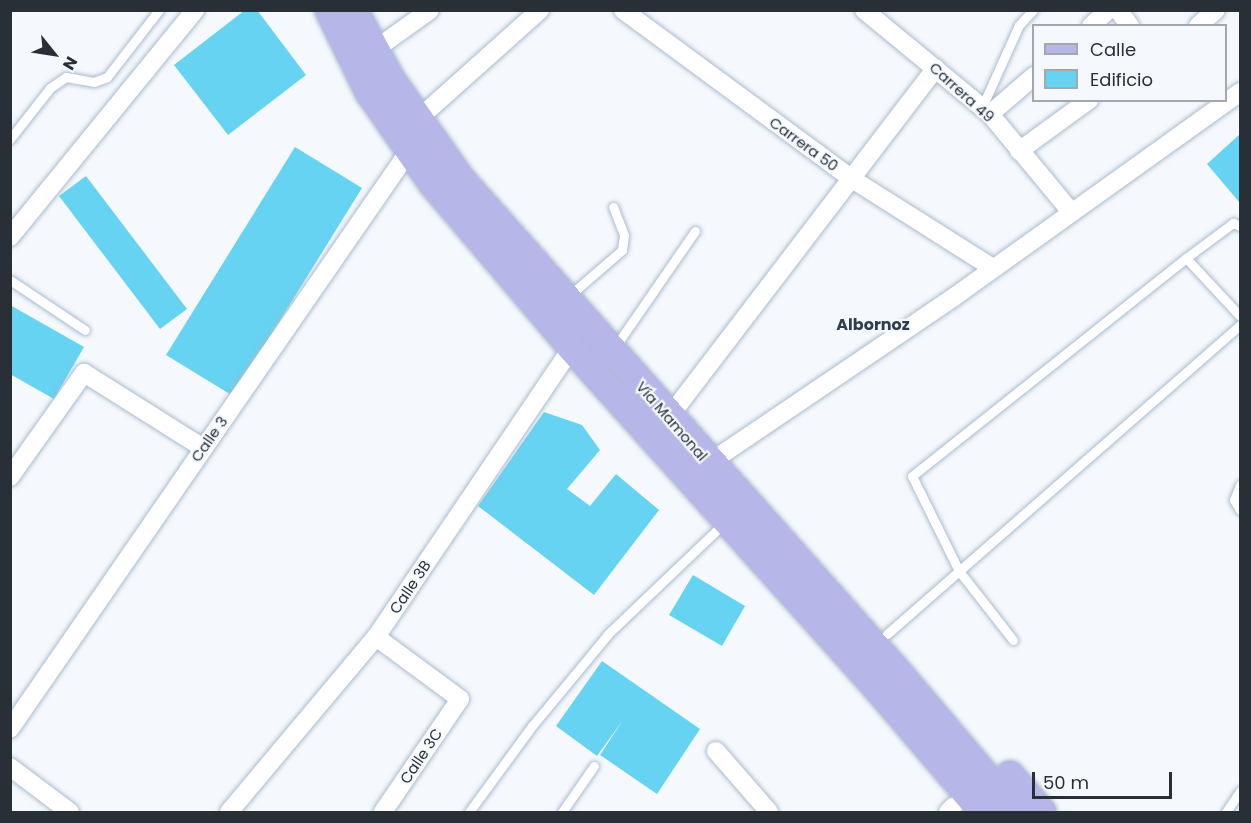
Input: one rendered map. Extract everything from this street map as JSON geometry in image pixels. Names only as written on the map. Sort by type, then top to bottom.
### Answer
[{"type":"main road","name":"Vía Mamonal","points":[[329,10],[369,92],[409,151],[572,348],[726,521],[815,600]]},
{"type":"main road","name":"Vía Mamonal","points":[[354,10],[373,51],[417,120],[467,186],[709,463],[815,600],[887,679],[1016,813]]},
{"type":"main road","points":[[815,600],[887,634],[1042,813]]},
{"type":"main road","points":[[815,600],[840,671],[954,810]]},
{"type":"main road","name":"Vía Mamonal","points":[[887,679],[983,813]]},
{"type":"street","points":[[10,237],[195,10]]},
{"type":"street","points":[[373,51],[430,10]]},
{"type":"street","points":[[417,120],[540,10]]},
{"type":"street","name":"Carrera 50","points":[[623,10],[852,179],[991,267]]},
{"type":"street","name":"Carrera 49","points":[[864,10],[986,110],[1071,212]]},
{"type":"street","points":[[1093,24],[1108,10]]},
{"type":"street","points":[[1118,10],[1128,24]]},
{"type":"street","points":[[1200,24],[1216,10]]},
{"type":"street","points":[[669,417],[936,68]]},
{"type":"street","points":[[986,110],[1032,77]]},
{"type":"street","points":[[1227,101],[1240,92]]},
{"type":"street","points":[[1019,151],[1086,102]]},
{"type":"street","points":[[709,463],[1226,102]]},
{"type":"street","name":"Calle 3","points":[[10,729],[409,151]]},
{"type":"street","name":"Calle 3B","points":[[229,813],[376,637],[572,348]]},
{"type":"street","points":[[10,477],[84,373],[203,448]]},
{"type":"street","name":"Calle 3C","points":[[376,637],[460,699],[383,813]]},
{"type":"street","points":[[716,751],[769,813]]},
{"type":"street","points":[[10,767],[70,813]]},
{"type":"lane","points":[[10,139],[50,88],[66,76],[94,82],[107,77],[159,10]]},
{"type":"lane","points":[[986,110],[1019,25],[1033,10]]},
{"type":"lane","points":[[565,298],[622,250],[624,235],[613,207]]},
{"type":"lane","points":[[1013,640],[959,572],[912,476],[1186,258],[1233,223],[1240,226]]},
{"type":"lane","points":[[611,351],[695,231]]},
{"type":"lane","points":[[1186,258],[1240,316]]},
{"type":"lane","points":[[10,280],[85,330]]},
{"type":"lane","points":[[887,634],[1240,325]]},
{"type":"lane","points":[[1240,485],[1234,500],[1240,510]]},
{"type":"lane","points":[[469,813],[532,726],[608,634],[726,521]]},
{"type":"lane","points":[[562,813],[594,766]]},
{"type":"lane","points":[[1226,813],[1240,791]]},
{"type":"building","points":[[245,10],[257,10],[306,75],[228,135],[174,65]]},
{"type":"building","points":[[1240,134],[1240,203],[1207,164]]},
{"type":"building","points":[[295,147],[362,188],[233,396],[166,355]]},
{"type":"building","points":[[86,176],[187,309],[160,329],[59,196]]},
{"type":"building","points":[[10,305],[84,347],[54,399],[10,374]]},
{"type":"building","points":[[544,412],[582,425],[600,450],[567,489],[590,506],[616,474],[659,510],[594,595],[478,506]]},
{"type":"building","points":[[693,575],[745,606],[722,646],[669,615]]},
{"type":"building","points":[[602,661],[700,729],[657,794],[600,755],[623,720],[597,756],[556,726]]},
{"type":"district","name":"Albornoz","points":[[873,325]]}]
